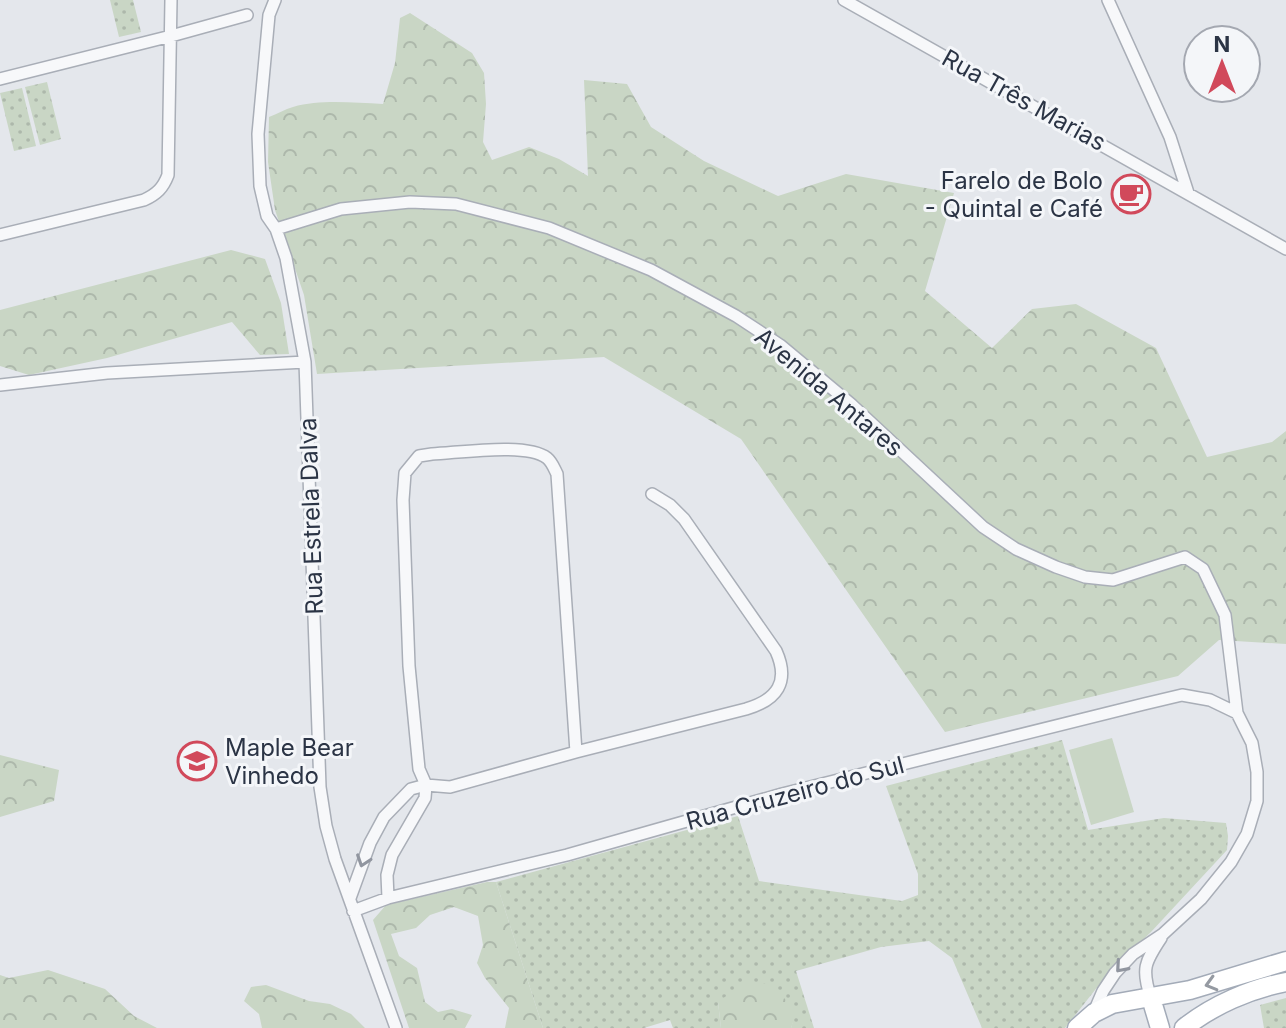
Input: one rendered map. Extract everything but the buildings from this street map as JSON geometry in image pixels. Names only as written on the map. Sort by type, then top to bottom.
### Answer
[{"type":"main road","points":[[1086,1022],[1112,1004],[1202,987],[1286,961]]},
{"type":"main road","points":[[1184,1028],[1230,1000],[1286,982]]},
{"type":"main road","points":[[1151,998],[1160,1028]]},
{"type":"street","points":[[0,235],[144,200],[164,185],[168,175],[171,0]]},
{"type":"street","name":"Rua Estrela Dalva","points":[[275,0],[269,15],[258,134],[260,186],[267,216],[276,229],[289,269],[305,362],[320,787],[335,859],[396,1028]]},
{"type":"street","name":"Rua Três Marias","points":[[844,0],[1286,249]]},
{"type":"street","points":[[1108,0],[1151,92],[1188,193]]},
{"type":"street","points":[[0,79],[247,15]]},
{"type":"street","points":[[1171,183],[1178,160]]},
{"type":"street","name":"Avenida Antares","points":[[276,229],[341,209],[410,202],[456,204],[549,228],[651,270],[736,316],[780,345],[852,405],[983,527],[1016,549],[1085,577],[1113,580],[1185,557],[1203,569],[1225,615],[1237,713]]},
{"type":"street","points":[[0,385],[107,373],[305,362]]},
{"type":"street","points":[[388,898],[387,875],[392,855],[425,798],[426,785],[419,769],[409,666],[403,492],[405,473],[419,456],[517,449],[538,453],[551,462],[557,474],[576,752]]},
{"type":"street","points":[[350,898],[370,843],[384,817],[411,789],[426,785],[450,787],[760,705],[772,698],[781,680],[783,666],[776,651],[684,519],[670,505],[652,494]]},
{"type":"street","name":"Rua Cruzeiro do Sul","points":[[353,911],[388,898],[567,855],[782,794],[1182,695],[1210,700],[1237,713]]},
{"type":"street","points":[[1086,1022],[1115,973],[1133,954],[1163,934],[1201,899],[1231,862],[1247,834],[1257,801],[1257,772],[1252,743],[1237,713]]},
{"type":"street","points":[[1151,998],[1145,976],[1146,967],[1148,957],[1163,934]]},
{"type":"green space","points":[[110,0],[133,0],[141,32],[119,37]]},
{"type":"green space","points":[[410,13],[472,53],[484,73],[486,104],[483,142],[492,160],[529,147],[559,159],[588,176],[584,80],[627,84],[651,127],[704,161],[778,196],[846,174],[954,193],[925,291],[992,348],[1032,309],[1076,304],[1156,348],[1207,457],[1272,442],[1286,431],[1286,644],[1219,640],[1178,676],[945,732],[741,439],[604,357],[317,374],[304,295],[275,210],[268,162],[269,117],[290,108],[315,103],[383,104],[395,63],[400,18]]},
{"type":"green space","points":[[47,82],[61,139],[40,145],[25,87]]},
{"type":"green space","points":[[22,88],[36,146],[14,151],[0,93]]},
{"type":"green space","points":[[231,250],[265,259],[281,303],[289,354],[260,355],[232,322],[107,358],[29,375],[0,366],[0,310]]},
{"type":"green space","points":[[1112,738],[1134,812],[1091,825],[1069,750]]},
{"type":"green space","points":[[1062,740],[1088,830],[1164,818],[1226,823],[1228,836],[1227,850],[1110,971],[1065,1028],[982,1028],[952,958],[929,941],[881,947],[796,971],[814,1028],[791,1028],[795,1014],[718,1002],[721,1028],[673,1028],[670,1020],[644,1028],[543,1028],[496,882],[738,816],[759,881],[902,901],[918,895],[918,874],[886,786]]},
{"type":"green space","points":[[0,755],[59,770],[54,801],[0,817]]},
{"type":"green space","points":[[496,882],[543,1028],[505,1028],[509,1008],[477,963],[483,945],[478,916],[454,907],[430,915],[416,928],[391,934],[399,956],[417,968],[425,1002],[438,1012],[452,1009],[472,1015],[465,1028],[409,1028],[373,920],[386,905]]},
{"type":"green space","points":[[48,970],[105,989],[134,1016],[157,1028],[0,1028],[0,975],[9,978]]},
{"type":"green space","points":[[773,983],[796,1014],[791,1028],[721,1028],[718,1002],[740,986]]},
{"type":"green space","points":[[266,985],[309,1001],[330,1004],[351,1014],[365,1028],[262,1028],[259,1014],[244,1001],[251,987]]},
{"type":"green space","points":[[1286,998],[1286,1028],[1264,1028],[1260,1005]]},
{"type":"place","name":"Farelo de Bolo - Quintal e Café","points":[[1131,194]]},
{"type":"place","name":"Maple Bear Vinhedo","points":[[197,761]]}]
